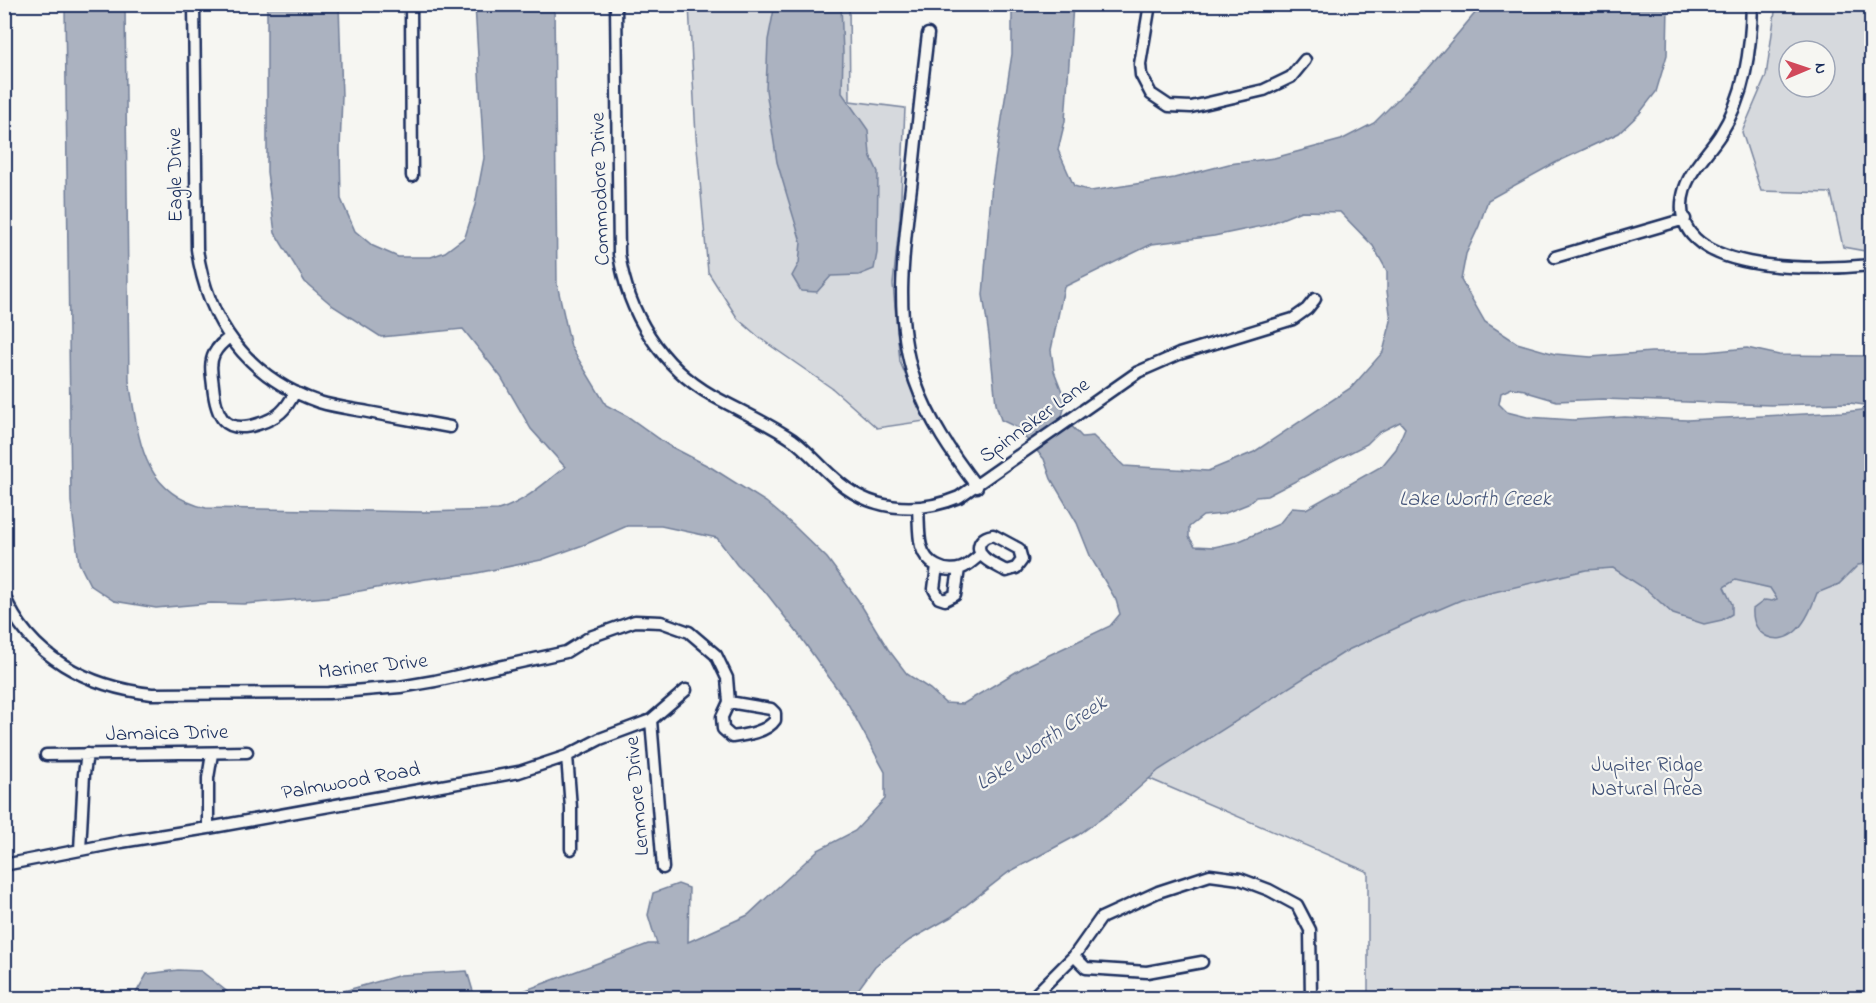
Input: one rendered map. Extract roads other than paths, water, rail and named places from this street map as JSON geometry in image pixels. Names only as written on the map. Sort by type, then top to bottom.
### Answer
[{"type":"street","name":"Eagle Drive","points":[[194,4],[197,249],[201,275],[209,299],[230,337],[257,367],[295,392],[333,406],[450,427]]},
{"type":"street","points":[[411,4],[412,176]]},
{"type":"street","name":"Commodore Drive","points":[[616,4],[619,254],[626,288],[643,326],[668,360],[712,396],[793,440],[844,487],[873,502],[888,506],[918,508],[944,503],[977,487]]},
{"type":"street","points":[[1150,4],[1140,64],[1141,75],[1151,94],[1169,106],[1191,107],[1264,90],[1291,77],[1305,60]]},
{"type":"street","points":[[1752,4],[1749,53],[1740,90],[1722,132],[1687,183],[1683,201],[1685,219],[1693,236],[1702,245],[1730,259],[1798,267],[1872,266]]},
{"type":"street","name":"Spinnaker Lane","points":[[928,34],[906,237],[903,322],[909,360],[925,407],[950,450],[977,487],[1118,384],[1158,362],[1187,351],[1293,319],[1307,309],[1315,299]]},
{"type":"street","points":[[1555,257],[1685,219]]},
{"type":"street","points":[[230,337],[218,348],[211,364],[215,405],[224,421],[240,428],[272,420],[285,409],[295,392]]},
{"type":"street","points":[[918,508],[921,547],[926,557],[937,566],[947,570],[959,569],[981,554]]},
{"type":"street","points":[[937,566],[934,589],[939,598],[945,600],[955,595],[959,569]]},
{"type":"street","name":"Mariner Drive","points":[[4,595],[15,618],[26,633],[53,659],[88,679],[138,693],[329,693],[400,687],[566,652],[590,637],[635,621],[653,621],[689,632],[700,639],[716,655],[727,678],[729,702],[722,717],[723,729],[732,737],[747,735],[771,726],[775,720],[775,713],[771,709],[729,702]]},
{"type":"street","name":"Palmwood Road","points":[[4,865],[519,772],[567,756],[600,739],[651,720],[686,690]]},
{"type":"street","name":"Lenmore Drive","points":[[651,720],[663,868]]},
{"type":"street","name":"Jamaica Drive","points":[[46,755],[247,752]]},
{"type":"street","name":"Jamaica Drive","points":[[80,850],[87,754]]},
{"type":"street","points":[[208,828],[208,778],[212,754]]},
{"type":"street","points":[[567,756],[571,849]]},
{"type":"street","points":[[1029,999],[1035,996],[1074,956],[1101,918],[1158,892],[1209,875],[1240,879],[1269,890],[1297,905],[1310,930],[1311,999]]},
{"type":"street","points":[[1074,956],[1086,968],[1147,972],[1202,962]]},
{"type":"water","points":[[775,4],[841,5],[842,93],[868,130],[870,155],[878,172],[877,253],[874,269],[859,275],[831,276],[817,292],[801,291],[792,276],[799,263],[801,242],[777,162],[766,90],[768,40]]},
{"type":"water","name":"Lake Worth Creek","points":[[65,5],[125,5],[129,381],[140,442],[146,460],[155,476],[168,489],[184,500],[206,508],[423,512],[498,510],[525,498],[565,467],[531,429],[501,377],[463,329],[381,337],[333,306],[305,282],[275,233],[267,172],[267,5],[339,5],[342,96],[341,199],[355,231],[373,246],[398,257],[431,257],[445,252],[465,237],[475,205],[484,158],[475,5],[554,5],[557,284],[571,347],[606,405],[627,416],[668,445],[712,468],[766,502],[793,525],[827,558],[907,674],[930,689],[945,703],[963,704],[1024,667],[1110,626],[1120,614],[1116,600],[1091,558],[1077,523],[1051,479],[1044,459],[1016,427],[1001,420],[996,404],[983,295],[992,183],[1012,54],[1012,5],[1073,5],[1065,121],[1058,150],[1074,186],[1091,191],[1174,178],[1229,164],[1274,158],[1341,140],[1374,123],[1428,69],[1482,5],[1668,5],[1667,55],[1656,92],[1639,114],[1619,133],[1555,163],[1488,200],[1466,254],[1461,280],[1485,322],[1517,343],[1555,354],[1591,357],[1747,348],[1779,355],[1871,356],[1871,406],[1850,403],[1771,405],[1603,399],[1557,401],[1512,388],[1501,393],[1499,404],[1507,412],[1527,417],[1574,420],[1625,417],[1687,420],[1871,409],[1871,563],[1858,565],[1839,584],[1817,593],[1804,622],[1790,635],[1775,639],[1761,633],[1756,627],[1753,609],[1765,600],[1777,599],[1770,588],[1735,580],[1724,587],[1732,604],[1732,614],[1722,620],[1704,624],[1673,614],[1647,590],[1613,568],[1586,570],[1461,600],[1348,650],[1159,770],[1115,809],[1078,835],[1009,872],[951,917],[910,940],[875,966],[852,998],[505,998],[648,944],[657,944],[648,915],[653,893],[678,884],[689,888],[688,942],[748,915],[818,850],[855,831],[885,799],[885,772],[848,704],[767,594],[737,565],[717,538],[661,526],[627,526],[541,560],[472,574],[426,579],[327,597],[156,608],[114,601],[90,585],[79,563],[71,502]],"holes":[[[1301,211],[1340,212],[1373,246],[1387,271],[1391,321],[1383,352],[1352,387],[1254,452],[1208,471],[1124,466],[1093,436],[1082,437],[1062,416],[1066,402],[1054,371],[1051,350],[1064,287],[1152,244],[1214,236],[1267,225]],[[1400,422],[1405,428],[1396,449],[1382,466],[1306,509],[1292,508],[1279,524],[1237,542],[1214,547],[1195,546],[1189,537],[1189,527],[1203,516],[1223,514],[1248,504],[1256,497],[1267,496],[1367,444],[1378,433]]]},
{"type":"water","points":[[178,970],[201,971],[235,998],[133,998],[147,974]]},
{"type":"water","points":[[467,971],[475,998],[319,998],[401,975]]},
{"type":"park label","name":"Jupiter Ridge Natural Area","points":[[1647,778]]}]
